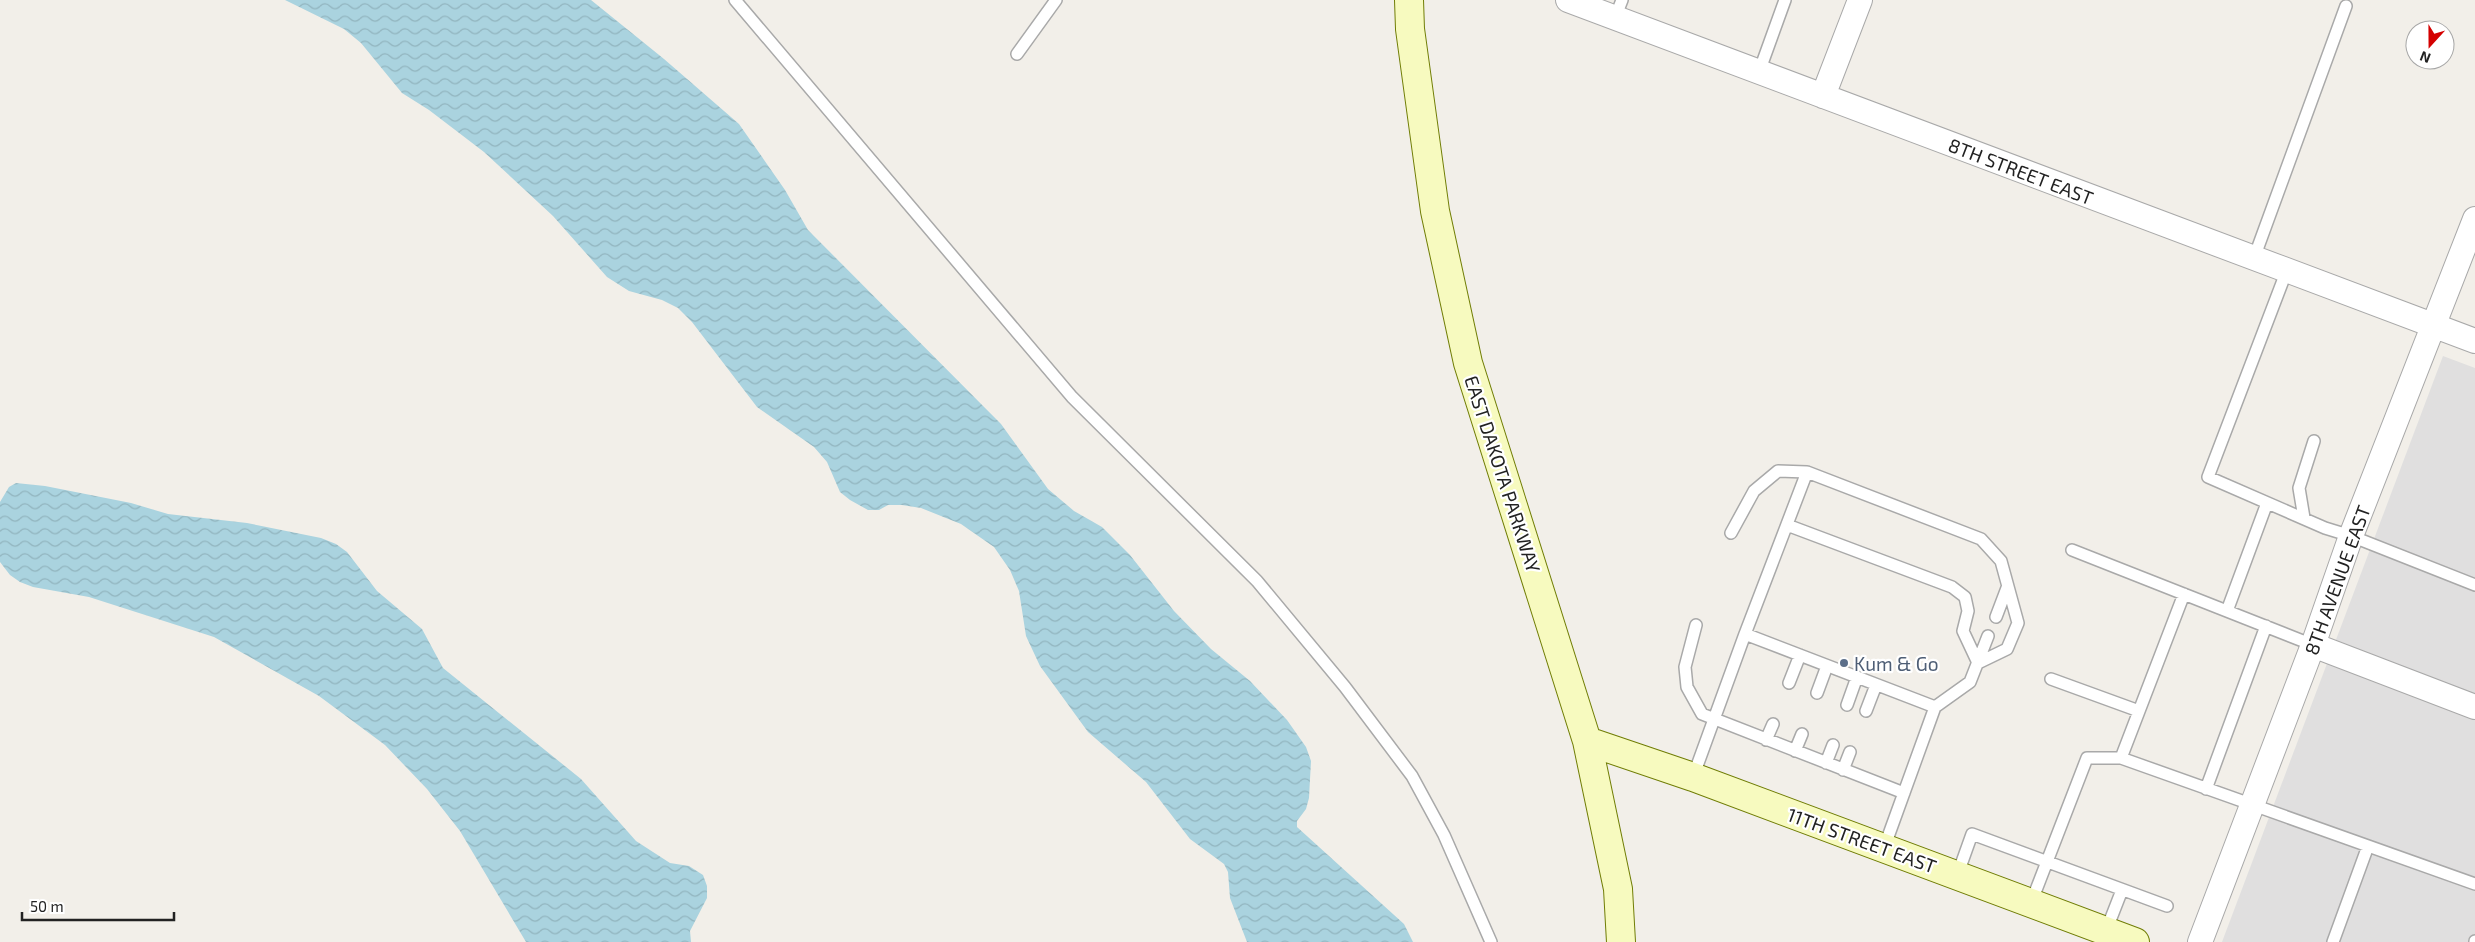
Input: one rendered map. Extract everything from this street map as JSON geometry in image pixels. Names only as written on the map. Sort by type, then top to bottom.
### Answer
[{"type":"main road","name":"EAST DAKOTA PARKWAY","points":[[1410,0],[1410,29],[1435,211],[1468,363],[1587,742],[1618,889],[1621,942]]},
{"type":"main road","name":"11TH STREET EAST","points":[[1587,742],[1692,776],[2135,942]]},
{"type":"street","name":"8TH STREET EAST","points":[[1568,0],[1618,9],[1759,72],[2475,341]]},
{"type":"street","points":[[1823,96],[1860,0]]},
{"type":"street","name":"8TH AVENUE EAST","points":[[2200,942],[2253,806],[2352,536],[2475,218]]},
{"type":"street","points":[[2313,645],[2475,707]]},
{"type":"lane","points":[[735,0],[1072,397],[1258,582],[1345,687],[1412,776],[1444,835],[1492,942]]},
{"type":"lane","points":[[1017,54],[1056,0]]},
{"type":"lane","points":[[1759,72],[1785,0]]},
{"type":"lane","points":[[2254,258],[2346,6]]},
{"type":"lane","points":[[2287,270],[2208,478],[2325,528],[2352,536],[2475,585]]},
{"type":"lane","points":[[2304,518],[2299,488],[2314,441]]},
{"type":"lane","points":[[1731,533],[1754,491],[1778,471],[1807,472],[1981,539],[2001,561],[2018,623],[2007,649],[1978,663]]},
{"type":"lane","points":[[1692,776],[1807,472]]},
{"type":"lane","points":[[2227,611],[2267,503]]},
{"type":"lane","points":[[1786,525],[1952,587],[1965,597],[1968,611],[1963,630],[1978,663]]},
{"type":"lane","points":[[2072,550],[2313,645]]},
{"type":"lane","points":[[1996,617],[2007,588]]},
{"type":"lane","points":[[2122,758],[2184,594]]},
{"type":"lane","points":[[1696,624],[1685,667],[1686,687],[1702,714],[1904,793]]},
{"type":"lane","points":[[2206,789],[2266,626]]},
{"type":"lane","points":[[1745,634],[1934,708]]},
{"type":"lane","points":[[1884,848],[1934,708],[1970,682],[1988,636]]},
{"type":"lane","points":[[1789,683],[1800,655]]},
{"type":"lane","points":[[1817,693],[1827,666]]},
{"type":"lane","points":[[1847,705],[1857,678]]},
{"type":"lane","points":[[2051,679],[2139,711]]},
{"type":"lane","points":[[1866,711],[1876,684]]},
{"type":"lane","points":[[1766,740],[1772,724]]},
{"type":"lane","points":[[1795,751],[1802,734]]},
{"type":"lane","points":[[1826,763],[1832,746]]},
{"type":"lane","points":[[1843,770],[1850,752]]},
{"type":"lane","points":[[2031,903],[2087,758],[2122,758],[2475,884]]},
{"type":"lane","points":[[1957,876],[1972,834],[2167,906]]},
{"type":"lane","points":[[2333,942],[2368,846]]},
{"type":"lane","points":[[2106,931],[2122,890]]},
{"type":"shaded area","points":[[2443,356],[2475,368],[2475,942],[2222,942]]},
{"type":"water","points":[[285,0],[591,0],[664,59],[739,124],[785,190],[808,230],[1001,424],[1048,489],[1074,511],[1102,527],[1130,555],[1174,611],[1211,649],[1250,681],[1287,720],[1306,747],[1311,761],[1309,798],[1306,809],[1297,821],[1297,827],[1404,924],[1413,942],[1247,942],[1230,898],[1228,872],[1224,864],[1190,839],[1146,782],[1088,732],[1040,666],[1026,636],[1019,591],[1010,570],[994,547],[961,524],[921,508],[888,505],[879,510],[868,510],[850,500],[840,492],[827,462],[814,447],[757,407],[692,322],[678,308],[662,300],[629,291],[607,277],[553,216],[484,152],[429,110],[402,93],[361,43],[344,29]]},
{"type":"water","points":[[16,483],[45,486],[131,503],[168,514],[247,523],[321,538],[336,544],[347,552],[377,591],[422,629],[443,668],[581,779],[636,841],[670,863],[689,866],[703,875],[707,886],[707,898],[690,931],[691,942],[526,942],[460,831],[427,789],[385,745],[319,696],[214,637],[89,597],[33,587],[20,582],[10,575],[0,562],[0,502],[9,487]]},
{"type":"place","name":"Kum & Go","points":[[1844,663]]}]
